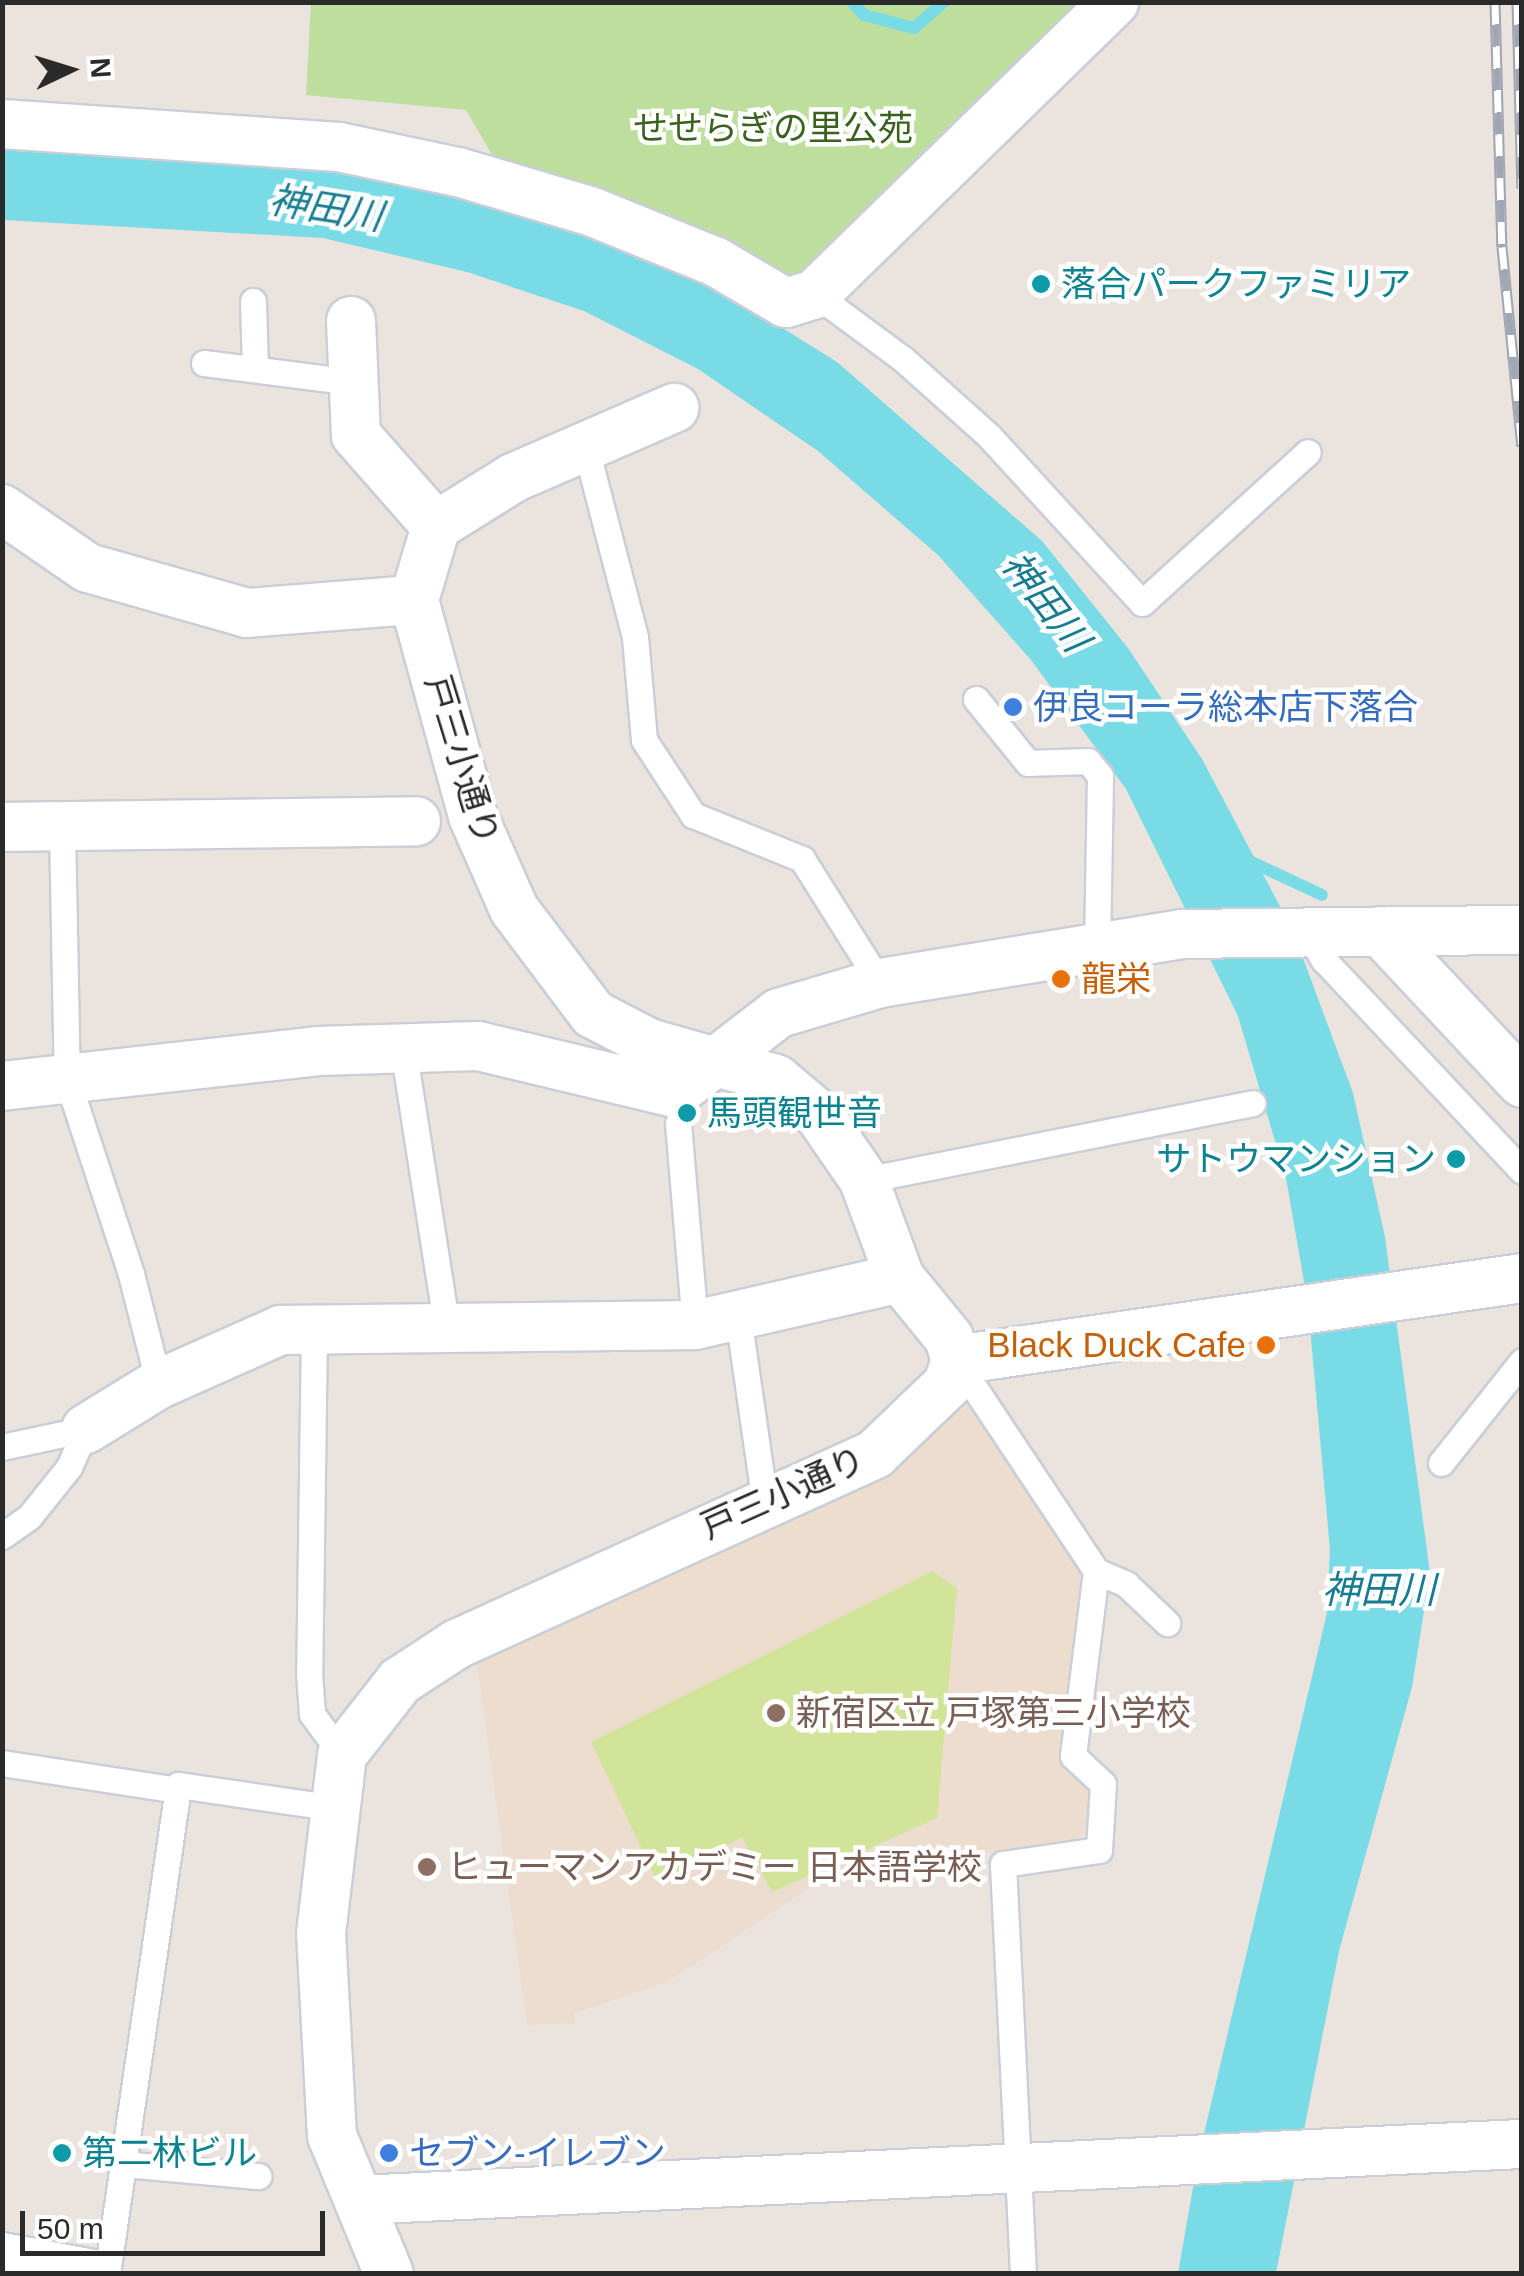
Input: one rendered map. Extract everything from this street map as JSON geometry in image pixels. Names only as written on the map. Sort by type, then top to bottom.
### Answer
[{"type":"street","points":[[2,124],[320,145],[407,161],[590,212],[716,262],[786,303],[815,294],[1114,2]]},
{"type":"street","points":[[350,320],[356,435],[436,526]]},
{"type":"street","points":[[2,510],[88,568],[247,613],[414,600],[436,526],[513,478],[674,408]]},
{"type":"street","name":"戸三小通り","points":[[342,1755],[400,1681],[457,1644],[875,1454],[948,1384],[956,1360],[949,1338],[900,1278],[864,1180],[820,1116],[776,1079],[649,1043],[593,1014],[514,909],[473,816],[414,600]]},
{"type":"street","points":[[2,827],[416,821]]},
{"type":"street","points":[[1380,930],[1522,1083]]},
{"type":"street","points":[[2,1086],[403,1048],[478,1046],[675,1093],[719,1064],[780,1014],[880,982],[1097,946],[1200,935],[1522,930]]},
{"type":"street","points":[[86,1429],[159,1384],[281,1330],[716,1320],[900,1278]]},
{"type":"street","points":[[956,1360],[1392,1292],[1522,1278]]},
{"type":"street","points":[[342,1755],[321,1934],[332,2136],[389,2274]]},
{"type":"street","points":[[358,2200],[1522,2144]]},
{"type":"street","points":[[2,2257],[93,2274]]},
{"type":"lane","points":[[815,294],[903,359],[989,436],[1142,603],[1308,452]]},
{"type":"lane","points":[[253,301],[255,369]]},
{"type":"lane","points":[[204,364],[352,382]]},
{"type":"lane","points":[[585,445],[635,637],[644,740],[693,816],[802,859],[880,982]]},
{"type":"lane","points":[[976,699],[1028,763],[1088,761],[1100,776],[1097,946]]},
{"type":"lane","points":[[62,827],[66,1079],[131,1274],[159,1384]]},
{"type":"lane","points":[[1300,931],[1522,1171]]},
{"type":"lane","points":[[403,1048],[448,1328]]},
{"type":"lane","points":[[864,1180],[1252,1103]]},
{"type":"lane","points":[[678,1124],[716,1320],[765,1503]]},
{"type":"lane","points":[[314,1330],[311,1700],[312,1714],[342,1755]]},
{"type":"lane","points":[[956,1360],[1096,1572],[1126,1584],[1167,1624]]},
{"type":"lane","points":[[1441,1463],[1522,1361]]},
{"type":"lane","points":[[2,1447],[86,1429]]},
{"type":"lane","points":[[2,1536],[29,1517],[69,1468],[86,1429]]},
{"type":"lane","points":[[1023,2274],[1003,1864],[1099,1850],[1102,1784],[1074,1756],[1096,1572]]},
{"type":"lane","points":[[2,1763],[178,1790]]},
{"type":"lane","points":[[107,2274],[178,1785],[336,1808]]},
{"type":"lane","points":[[123,2164],[258,2176]]},
{"type":"shaded area","name":"新宿区立 戸塚第三小学校","points":[[966,1393],[1084,1574],[1062,1768],[1089,1789],[1087,1833],[1074,1842],[987,1853],[944,1845],[818,1882],[669,1981],[574,2013],[575,2023],[527,2025],[476,1657]]},
{"type":"green space","name":"せせらぎの里公苑","points":[[311,3],[1088,3],[794,285],[497,163],[466,110],[306,95]]},
{"type":"green space","points":[[932,1571],[957,1588],[937,1818],[772,1892],[742,1837],[658,1883],[591,1742]]},
{"type":"water","name":"神田川","points":[[3,145],[330,167],[488,196],[614,239],[731,296],[837,362],[1042,541],[1128,648],[1202,759],[1293,931],[1353,1093],[1385,1237],[1430,1573],[1412,1687],[1339,1951],[1276,2273],[1178,2273],[1198,2159],[1327,1613],[1330,1550],[1308,1305],[1286,1178],[1238,1016],[1126,789],[1031,660],[938,555],[818,451],[698,369],[584,311],[467,272],[323,238],[3,220]]},
{"type":"waterway","points":[[852,2],[864,15],[914,28],[944,2]]},
{"type":"waterway","points":[[1243,858],[1322,895]]},
{"type":"railway","points":[[1495,2],[1502,247],[1522,446]]},
{"type":"railway","points":[[1517,2],[1522,188]]},
{"type":"place","name":"落合パークファミリア","points":[[1041,284]]},
{"type":"place","name":"伊良コーラ総本店下落合","points":[[1013,707]]},
{"type":"place","name":"龍栄","points":[[1061,979]]},
{"type":"place","name":"馬頭観世音","points":[[687,1113]]},
{"type":"place","name":"サトウマンション","points":[[1456,1159]]},
{"type":"place","name":"Black Duck Cafe","points":[[1266,1345]]},
{"type":"place","name":"新宿区立 戸塚第三小学校","points":[[776,1713]]},
{"type":"place","name":"ヒューマンアカデミー 日本語学校","points":[[427,1867]]},
{"type":"place","name":"第二林ビル","points":[[62,2153]]},
{"type":"place","name":"セブン-イレブン","points":[[389,2153]]}]
